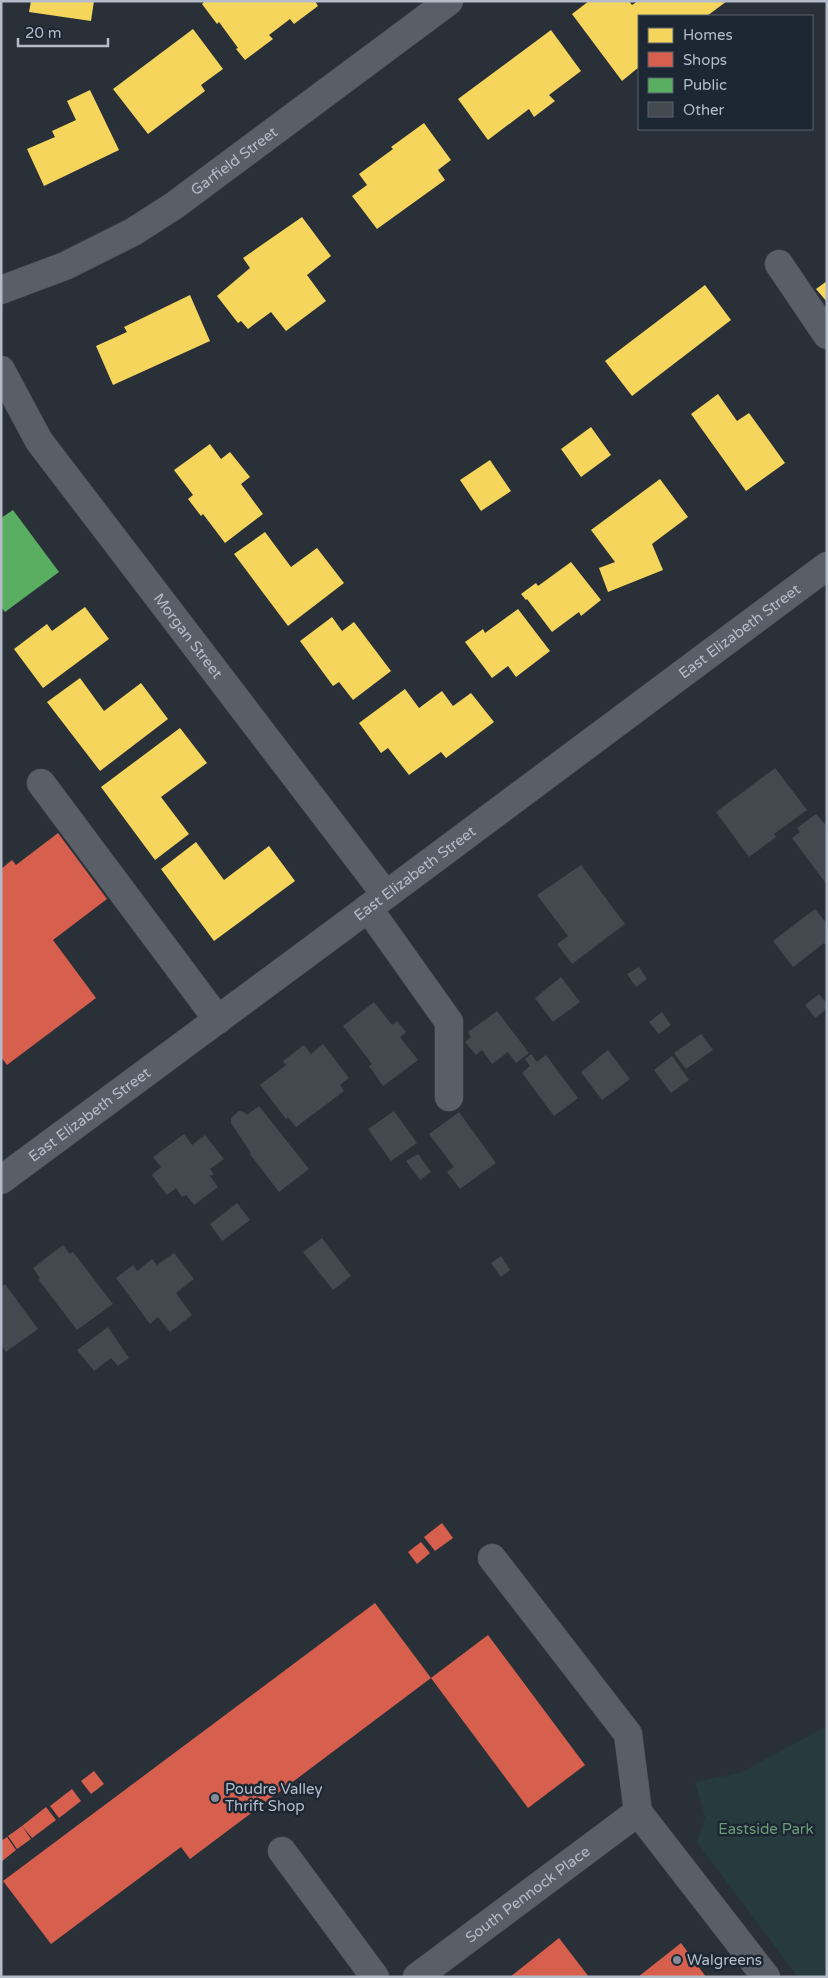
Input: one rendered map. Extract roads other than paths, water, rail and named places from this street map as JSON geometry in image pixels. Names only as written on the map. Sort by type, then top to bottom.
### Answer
[{"type":"street","name":"Garfield Street","points":[[1,290],[65,266],[133,232],[175,205],[449,1]]},
{"type":"street","points":[[780,264],[827,335]]},
{"type":"street","name":"Morgan Street","points":[[1,370],[39,441],[377,902],[449,1022],[449,1097]]},
{"type":"street","name":"East Elizabeth Street","points":[[1,1180],[827,566]]},
{"type":"street","points":[[41,783],[218,1020]]},
{"type":"street","points":[[492,1558],[628,1734],[638,1812],[766,1977]]},
{"type":"street","name":"South Pennock Place","points":[[417,1977],[638,1812]]},
{"type":"street","points":[[282,1851],[375,1977]]},
{"type":"place","name":"Poudre Valley Thrift Shop","points":[[215,1798]]},
{"type":"place","name":"Walgreens","points":[[677,1960]]},
{"type":"park label","name":"Eastside Park","points":[[766,1829]]}]
